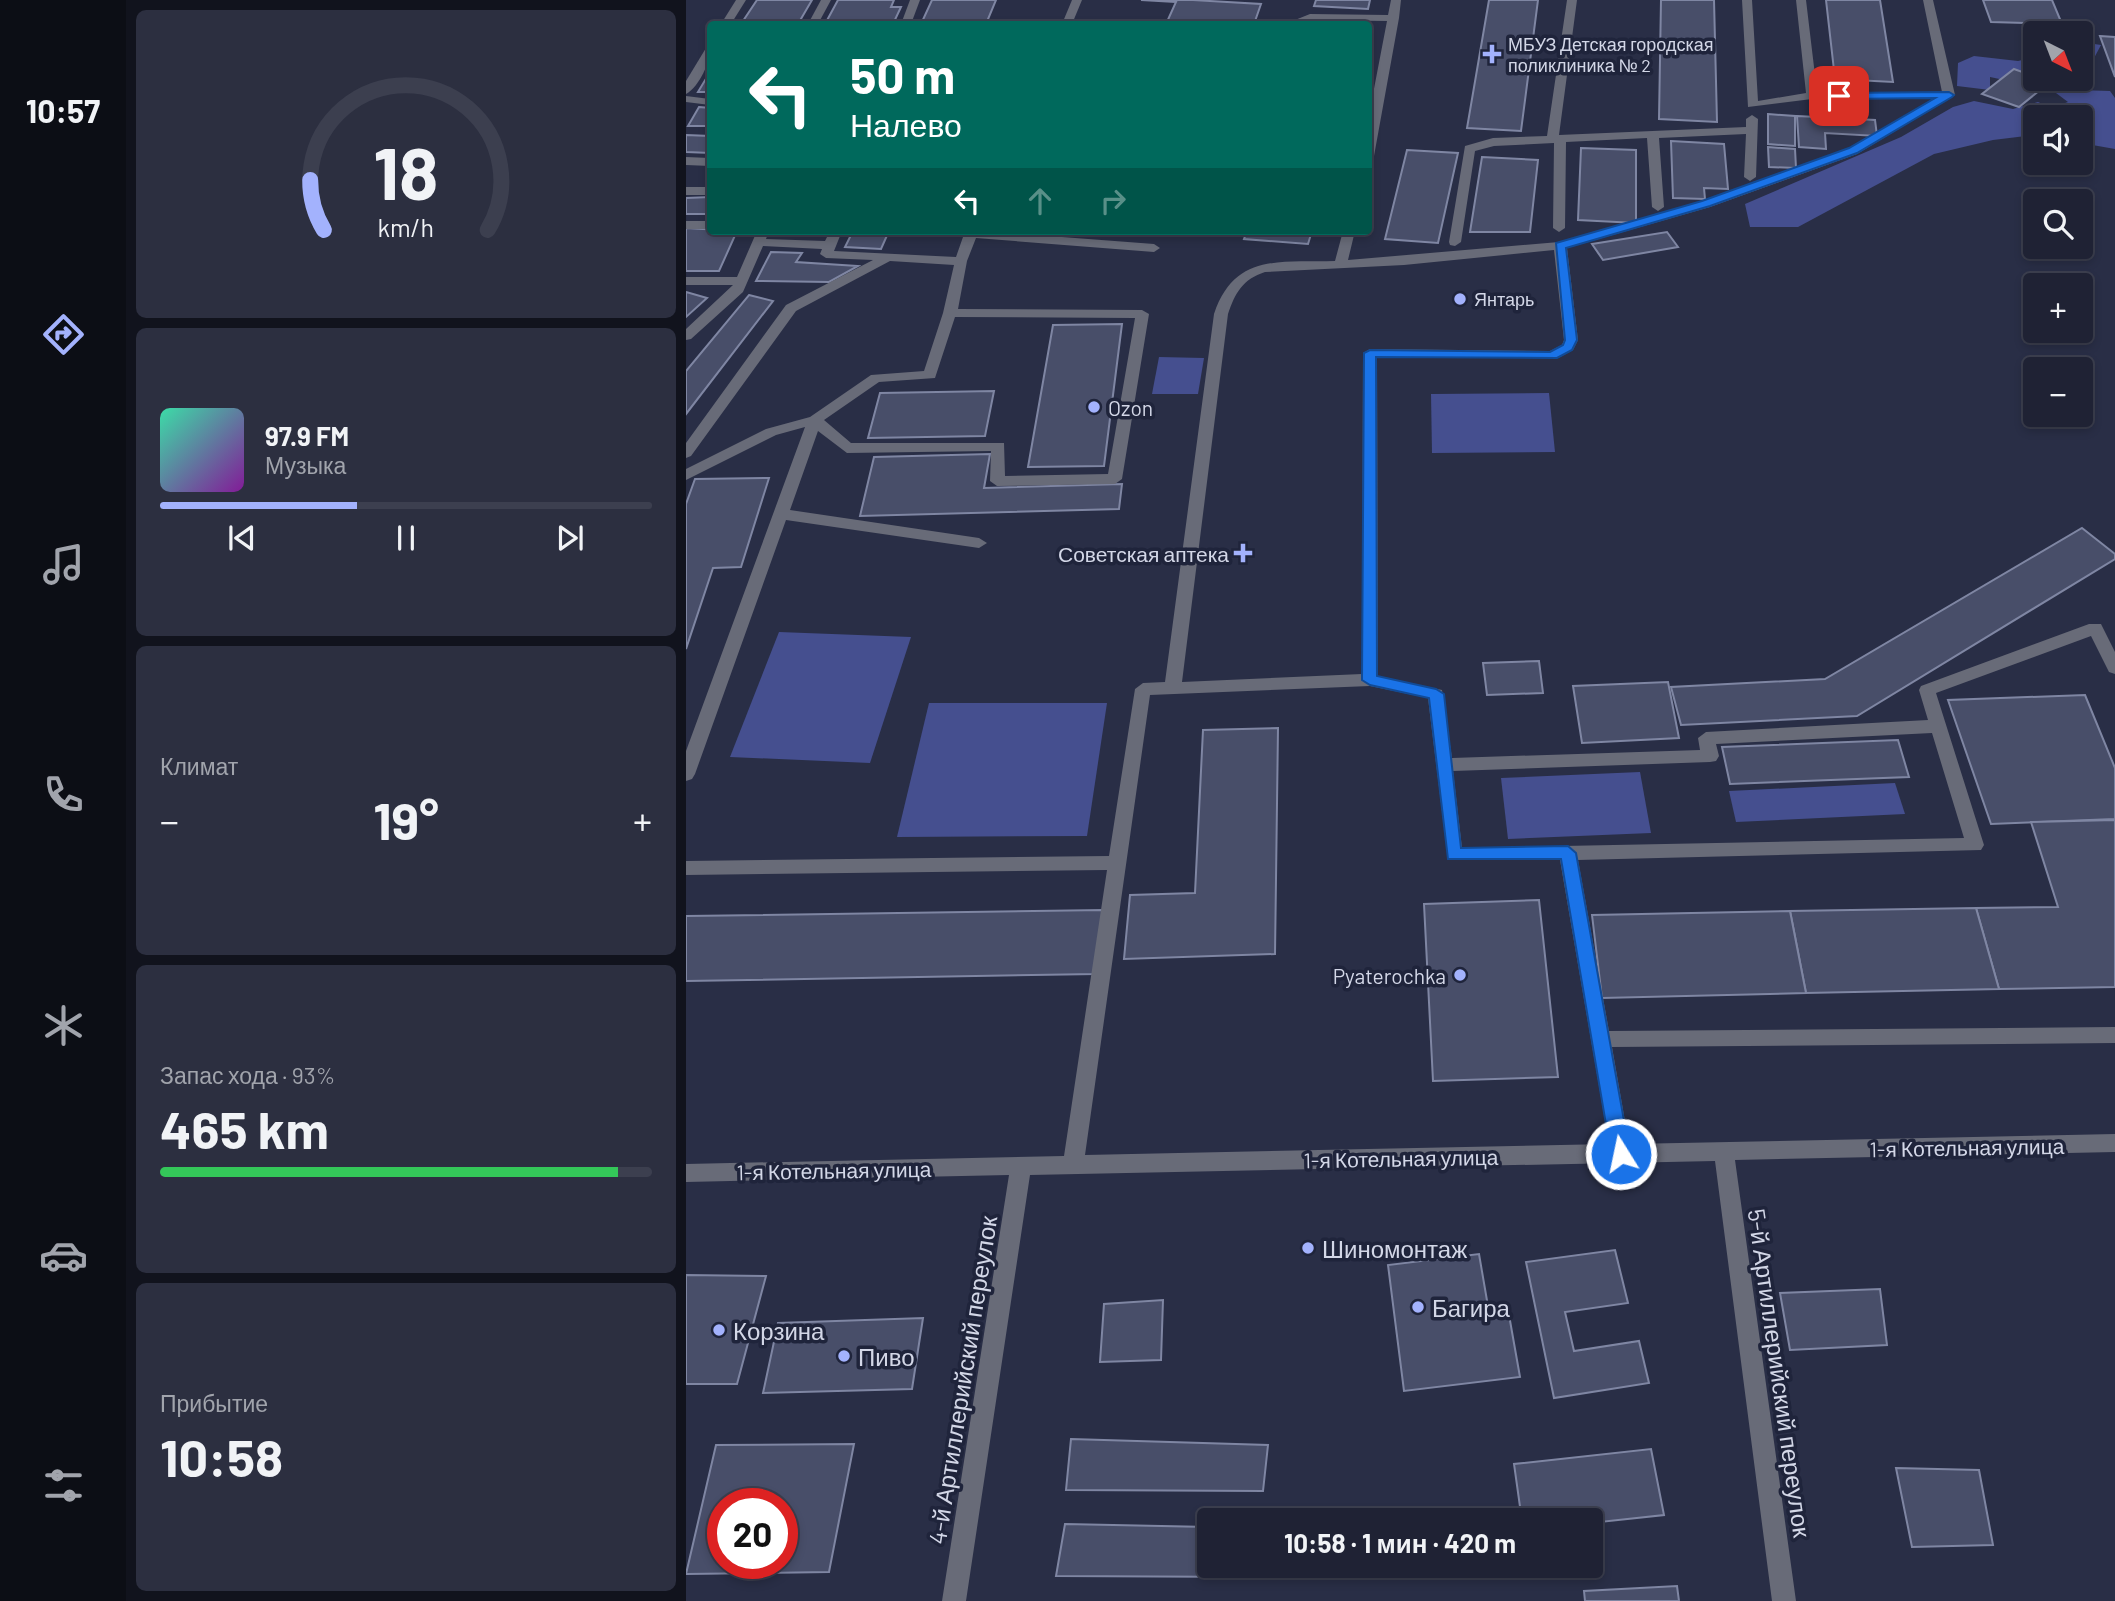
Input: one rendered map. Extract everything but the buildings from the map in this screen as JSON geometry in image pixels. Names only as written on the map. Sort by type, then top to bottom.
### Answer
[{"type":"street","points":[[728,21],[741,0]]},
{"type":"street","points":[[815,21],[826,0]]},
{"type":"street","points":[[906,21],[915,0]]},
{"type":"street","points":[[1068,21],[1077,0]]},
{"type":"street","points":[[1372,135],[1396,0]]},
{"type":"street","points":[[1559,228],[1556,139],[1572,0]]},
{"type":"street","points":[[1747,0],[1752,105],[1750,177]]},
{"type":"street","points":[[1801,0],[1812,96]]},
{"type":"street","points":[[1928,0],[1949,95]]},
{"type":"street","points":[[1299,21],[1310,17],[1394,18]]},
{"type":"street","points":[[686,91],[707,55]]},
{"type":"street","points":[[1752,105],[1812,96],[1949,95]]},
{"type":"street","points":[[1173,688],[1221,314],[1229,289],[1250,272],[1264,268],[1341,262],[1404,261],[1560,246],[1706,204],[1853,151],[1949,95]]},
{"type":"street","points":[[686,99],[707,102]]},
{"type":"street","points":[[1455,242],[1469,149],[1493,142],[1751,130]]},
{"type":"street","points":[[1653,135],[1658,207]]},
{"type":"street","points":[[686,161],[707,162]]},
{"type":"street","points":[[686,191],[707,191]]},
{"type":"street","points":[[686,225],[707,225]]},
{"type":"street","points":[[834,235],[826,254],[961,261]]},
{"type":"street","points":[[686,475],[771,432],[815,420],[876,378],[930,375],[970,235]]},
{"type":"street","points":[[995,235],[1154,248]]},
{"type":"street","points":[[1341,262],[1348,235]]},
{"type":"street","points":[[686,336],[738,289],[760,237],[830,245]]},
{"type":"street","points":[[1370,680],[1370,353],[1553,355],[1568,347],[1571,340],[1560,246]]},
{"type":"street","points":[[686,453],[791,308],[885,259]]},
{"type":"street","points":[[686,281],[741,281]]},
{"type":"street","points":[[815,420],[847,448],[999,446],[997,481],[1115,479],[1142,314],[950,313]]},
{"type":"street","points":[[686,774],[815,420]]},
{"type":"street","points":[[781,514],[979,543]]},
{"type":"street","points":[[1073,1165],[1143,689],[1370,680],[1436,694],[1454,855],[1975,845],[1927,690],[2095,628],[2115,668]]},
{"type":"street","points":[[1444,765],[1710,755],[1706,738],[1938,726]]},
{"type":"street","points":[[1568,853],[1621,1154]]},
{"type":"street","points":[[686,868],[1117,863]]},
{"type":"street","points":[[1601,1039],[2115,1035]]},
{"type":"street","name":"1-я Котельная улица","points":[[686,1173],[2115,1143]]},
{"type":"street","name":"5-й Артиллерийский переулок","points":[[1724,1152],[1784,1601]]},
{"type":"street","name":"4-й Артиллерийский переулок","points":[[954,1601],[1021,1166]]},
{"type":"shaded area","points":[[2093,44],[2101,45],[2093,60]]},
{"type":"shaded area","points":[[1974,56],[2023,60],[2023,84],[1990,77],[1990,90],[1957,86],[1958,63]]},
{"type":"shaded area","points":[[2053,91],[2110,91],[2115,98],[2115,149],[2093,145],[2093,105],[2060,105],[2068,102]]},
{"type":"shaded area","points":[[1974,101],[2013,109],[2023,106],[2023,136],[1993,140],[1934,154],[1798,227],[1750,227],[1745,204],[1901,137],[1953,107]]},
{"type":"shaded area","points":[[1159,357],[1204,358],[1198,394],[1152,394]]},
{"type":"shaded area","points":[[1549,393],[1555,452],[1432,453],[1431,394]]},
{"type":"shaded area","points":[[779,632],[911,637],[870,763],[730,757]]},
{"type":"shaded area","points":[[929,703],[1107,703],[1087,836],[897,837]]},
{"type":"shaded area","points":[[1640,772],[1651,833],[1508,839],[1501,778]]},
{"type":"shaded area","points":[[1895,783],[1905,814],[1736,822],[1729,791]]},
{"type":"place","name":"МБУЗ Детская городская поликлиника № 2","points":[[1492,54]]},
{"type":"place","name":"Янтарь","points":[[1460,299]]},
{"type":"place","name":"Ozon","points":[[1094,407]]},
{"type":"place","name":"Советская аптека","points":[[1243,553]]},
{"type":"place","name":"Pyaterochka","points":[[1460,975]]},
{"type":"place","name":"Шиномонтаж","points":[[1308,1248]]},
{"type":"place","name":"Багира","points":[[1418,1307]]},
{"type":"place","name":"Корзина","points":[[719,1330]]},
{"type":"place","name":"Пиво","points":[[844,1356]]},
{"type":"route","points":[[1621,1154],[1568,853],[1454,855],[1436,694],[1370,680],[1370,353],[1553,355],[1568,347],[1571,340],[1560,246],[1706,204],[1853,151],[1949,95],[1839,96]]}]
